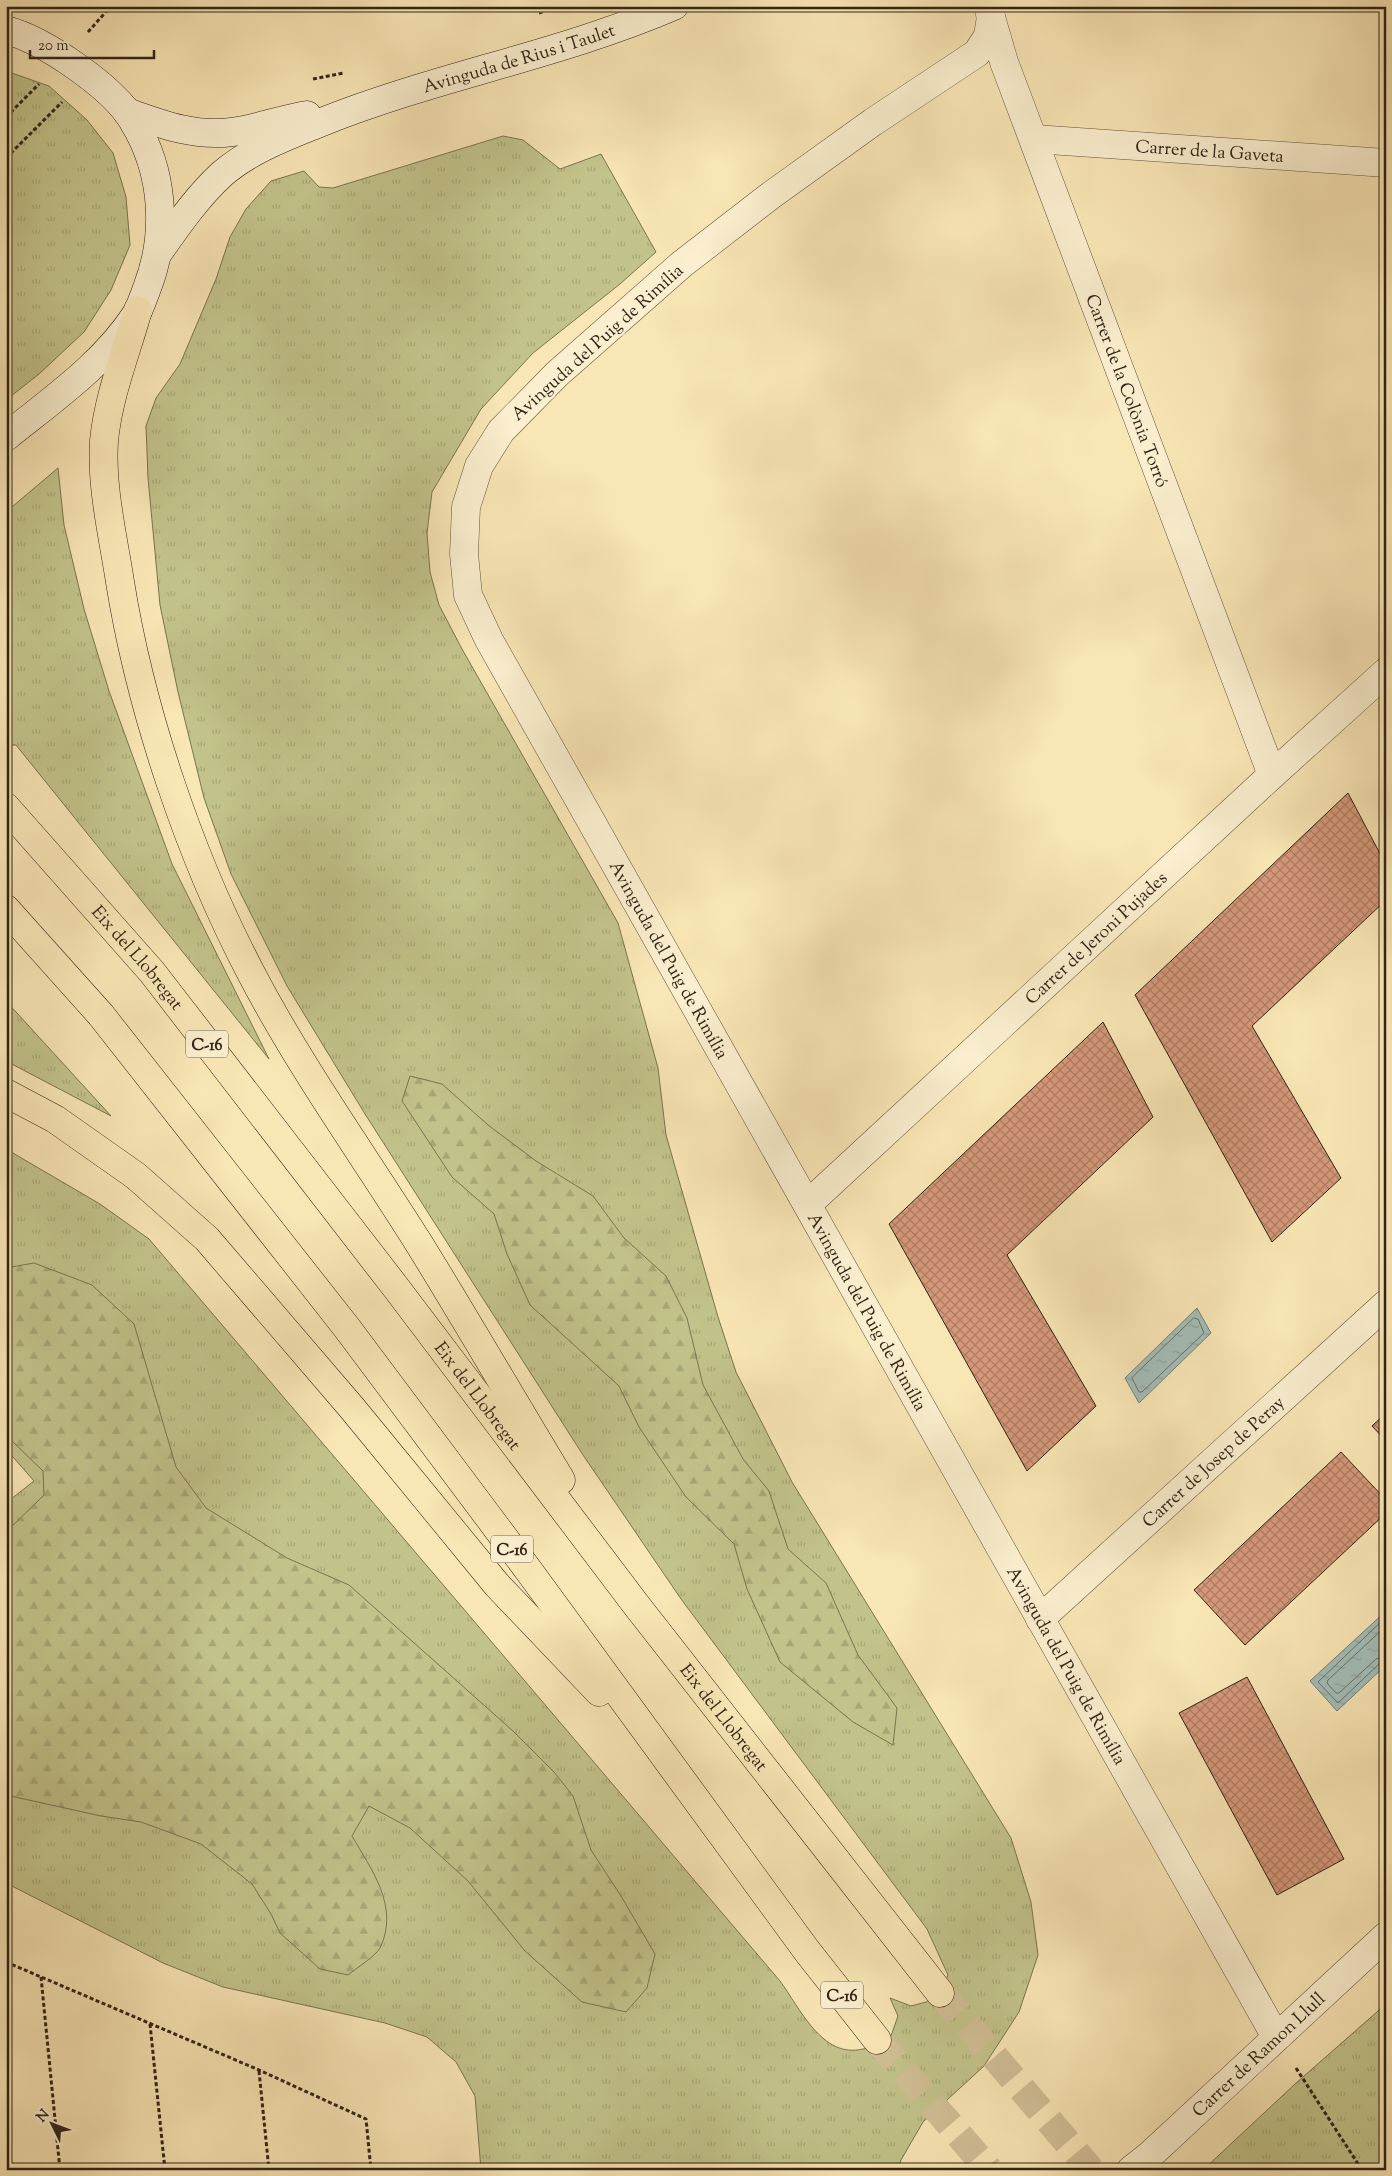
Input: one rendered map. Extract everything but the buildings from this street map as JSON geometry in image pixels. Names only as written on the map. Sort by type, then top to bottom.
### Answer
[{"type":"highway","points":[[138,310],[110,408],[104,442],[104,479],[126,622],[153,724],[180,809],[211,886],[250,972],[285,1034],[419,1245],[637,1606]]},
{"type":"highway","name":"Eix del Llobregat","points":[[6,807],[152,972],[397,1289],[637,1606],[940,1993]]},
{"type":"highway","name":"C-16","points":[[6,909],[101,1015],[346,1328],[529,1571],[674,1772],[807,1951],[877,2040]]},
{"type":"highway","points":[[6,1093],[55,1119],[136,1176],[207,1239],[352,1408],[497,1586],[674,1772]]},
{"type":"street","name":"Avinguda de Rius i Taulet","points":[[158,253],[196,201],[223,173],[263,146],[362,106],[574,44],[674,6]]},
{"type":"street","name":"Carrer de la Colònia Torró","points":[[989,12],[1004,62],[1272,775]]},
{"type":"street","name":"Avinguda del Puig de Rimília","points":[[989,12],[988,36],[977,53],[873,122],[682,264],[557,374],[501,431],[479,466],[466,507],[464,554],[468,595],[489,640],[1276,2037]]},
{"type":"street","points":[[6,437],[79,378],[107,352],[138,310],[158,253],[160,212],[159,192],[146,147],[127,112],[88,76],[42,44],[10,28]]},
{"type":"street","name":"Avinguda de Rius i Taulet","points":[[127,112],[161,125],[207,134],[233,132],[283,118],[362,106]]},
{"type":"street","name":"Carrer de la Gaveta","points":[[1034,139],[1386,163]]},
{"type":"street","name":"Carrer de Jeroni Pujades","points":[[808,1204],[1386,672]]},
{"type":"street","name":"Carrer de Josep de Peray","points":[[1040,1619],[1386,1304]]},
{"type":"street","name":"Carrer de Ramon Llull","points":[[1131,2170],[1386,1936]]},
{"type":"path","points":[[532,16],[559,6]]},
{"type":"path","points":[[309,80],[347,73]]},
{"type":"path","points":[[6,158],[88,76]]},
{"type":"path","points":[[6,1962],[259,2070],[366,2119],[371,2170]]},
{"type":"path","points":[[41,1977],[60,2170]]},
{"type":"path","points":[[150,2023],[164,2170]]},
{"type":"path","points":[[1276,2037],[1362,2170]]},
{"type":"path","points":[[259,2070],[269,2170]]},
{"type":"green space","points":[[6,71],[49,86],[87,120],[113,153],[126,197],[130,245],[111,290],[84,332],[39,374],[6,400]]},
{"type":"green space","points":[[503,136],[523,140],[560,169],[601,154],[656,252],[620,284],[533,353],[481,409],[432,492],[427,533],[430,572],[439,605],[462,649],[618,923],[658,1068],[666,1135],[718,1317],[736,1372],[792,1482],[1011,1838],[1031,1902],[1038,1955],[1019,2012],[984,2066],[923,2122],[901,2160],[898,2170],[481,2170],[475,2096],[456,2062],[427,2037],[385,2023],[223,1987],[163,1963],[6,1883],[6,1503],[34,1481],[6,1449],[6,1149],[100,1204],[149,1239],[780,1981],[804,2017],[824,2039],[848,2050],[863,2049],[878,2043],[891,2036],[898,2016],[890,1998],[911,2006],[926,2002],[940,1993],[948,1975],[927,1929],[681,1599],[583,1455],[365,1114],[287,986],[231,874],[204,798],[178,692],[160,605],[148,478],[146,426],[156,398],[180,364],[216,279],[230,237],[246,209],[271,181],[304,171],[319,187],[333,188]]},
{"type":"green space","points":[[58,468],[64,525],[84,609],[109,691],[172,864],[269,1059],[16,745],[6,745],[6,512]]},
{"type":"green space","points":[[6,1001],[111,1116],[6,1061]]},
{"type":"green space","points":[[410,1076],[442,1084],[488,1125],[536,1161],[593,1196],[624,1238],[666,1276],[687,1318],[703,1385],[743,1459],[769,1491],[788,1549],[826,1583],[858,1655],[897,1708],[893,1745],[853,1722],[780,1662],[747,1589],[734,1544],[686,1497],[639,1427],[619,1386],[530,1305],[507,1254],[494,1214],[452,1177],[402,1101]]},
{"type":"green space","points":[[34,1263],[92,1285],[134,1324],[176,1467],[206,1508],[287,1558],[349,1585],[513,1731],[554,1772],[573,1796],[591,1850],[655,1954],[647,1988],[626,2012],[582,2002],[525,1951],[468,1881],[410,1828],[369,1806],[352,1836],[381,1889],[387,1918],[385,1933],[378,1951],[348,1975],[320,1969],[280,1933],[271,1914],[252,1884],[201,1844],[141,1822],[101,1816],[6,1795],[6,1532],[44,1495],[43,1471],[12,1441],[6,1430],[6,1268]]},
{"type":"green space","points":[[1386,2004],[1386,2170],[1203,2170],[1295,2084]]},
{"type":"water","points":[[1197,1308],[1211,1333],[1139,1403],[1125,1378]]},
{"type":"water","points":[[1386,1611],[1386,1665],[1337,1711],[1310,1681]]},
{"type":"tunnel","points":[[940,1993],[1091,2170]]},
{"type":"tunnel","points":[[877,2040],[989,2170]]}]
